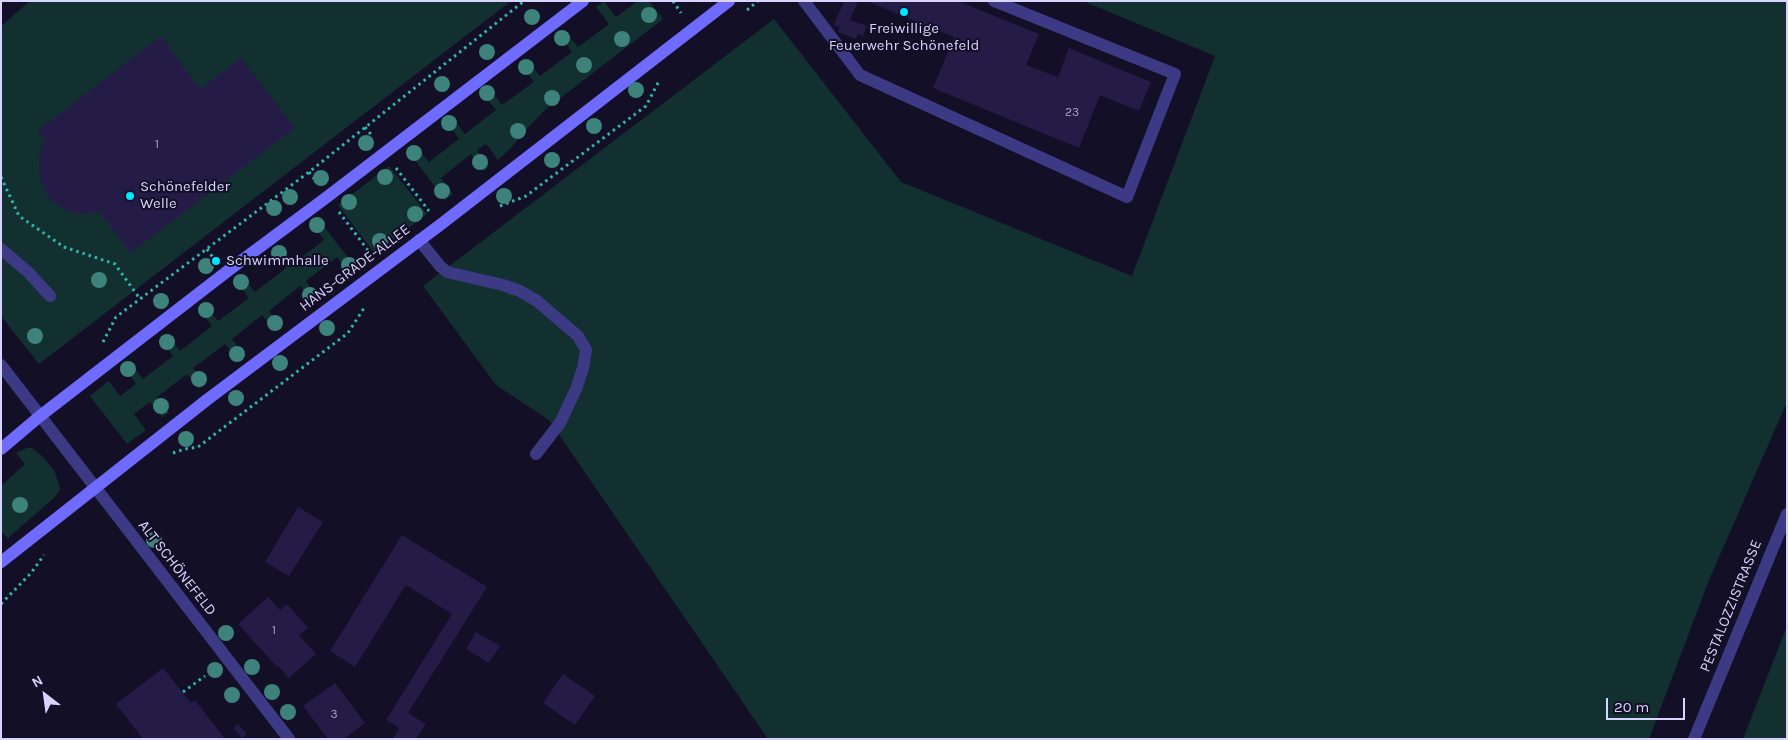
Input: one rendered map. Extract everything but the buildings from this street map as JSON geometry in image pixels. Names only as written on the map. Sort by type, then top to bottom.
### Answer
[{"type":"street","points":[[1,449],[40,416],[229,270],[583,1]]},
{"type":"street","points":[[804,1],[860,74],[1127,197],[1175,74],[994,1]]},
{"type":"street","name":"HANS-GRADE-ALLEE","points":[[1,562],[94,487],[440,225],[728,2]]},
{"type":"street","points":[[419,240],[447,272],[511,288],[537,301],[578,336],[586,350],[583,368],[576,389],[560,423],[536,454]]},
{"type":"street","points":[[1,249],[28,272],[50,296]]},
{"type":"street","name":"ALT SCHÖNEFELD","points":[[1,365],[289,739]]},
{"type":"street","name":"PESTALOZZISTRASSE","points":[[1694,739],[1787,514]]},
{"type":"path","points":[[116,317],[309,172],[524,1]]},
{"type":"path","points":[[526,196],[646,106]]},
{"type":"path","points":[[365,127],[440,225]]},
{"type":"path","points":[[309,172],[382,269]]},
{"type":"path","points":[[1,177],[19,216],[64,247],[115,264],[140,299]]},
{"type":"path","points":[[260,209],[264,215]]},
{"type":"path","points":[[207,249],[216,261]]},
{"type":"path","points":[[198,447],[348,333]]},
{"type":"path","points":[[1,604],[32,573]]},
{"type":"path","points":[[183,692],[205,676]]},
{"type":"green space","name":"Schönefelder Welle","points":[[30,1],[511,1],[39,364],[1,316],[1,26]]},
{"type":"green space","points":[[604,1],[616,17],[638,1],[649,1],[663,19],[545,110],[498,160],[486,144],[477,150],[489,166],[484,171],[471,154],[441,178],[453,194],[445,200],[408,151],[416,146],[429,162],[459,139],[447,122],[452,118],[465,134],[496,110],[483,94],[490,89],[502,105],[534,82],[521,65],[527,60],[540,76],[572,52],[560,35],[565,31],[578,47],[609,24],[596,7]]},
{"type":"green space","points":[[1083,1],[1787,1],[1787,402],[1709,580],[1649,739],[768,739],[549,420],[496,385],[423,286],[774,19],[901,182],[1132,276],[1215,56]]},
{"type":"green space","points":[[389,166],[427,214],[375,254],[338,205]]},
{"type":"green space","points":[[319,220],[356,268],[350,273],[337,257],[306,281],[318,297],[313,302],[300,286],[269,311],[281,326],[275,331],[262,315],[232,339],[244,355],[238,359],[225,344],[193,368],[205,384],[199,389],[187,374],[157,397],[169,413],[162,417],[150,402],[134,414],[146,430],[127,444],[90,396],[109,381],[120,396],[136,384],[125,368],[131,364],[143,379],[173,356],[162,340],[168,335],[180,351],[212,326],[200,311],[206,306],[218,321],[249,298],[237,282],[243,278],[255,292],[286,268],[275,253],[281,249],[293,264],[324,240],[312,224]]},
{"type":"green space","points":[[32,448],[41,455],[54,470],[60,490],[54,498],[8,538],[1,532],[1,486],[25,464],[16,453]]},
{"type":"green space","points":[[1787,626],[1787,739],[1743,739]]},
{"type":"place","name":"Freiwillige Feuerwehr Schönefeld","points":[[904,12]]},
{"type":"place","name":"Schönefelder Welle","points":[[130,196]]},
{"type":"place","name":"Schwimmhalle","points":[[216,261]]}]
